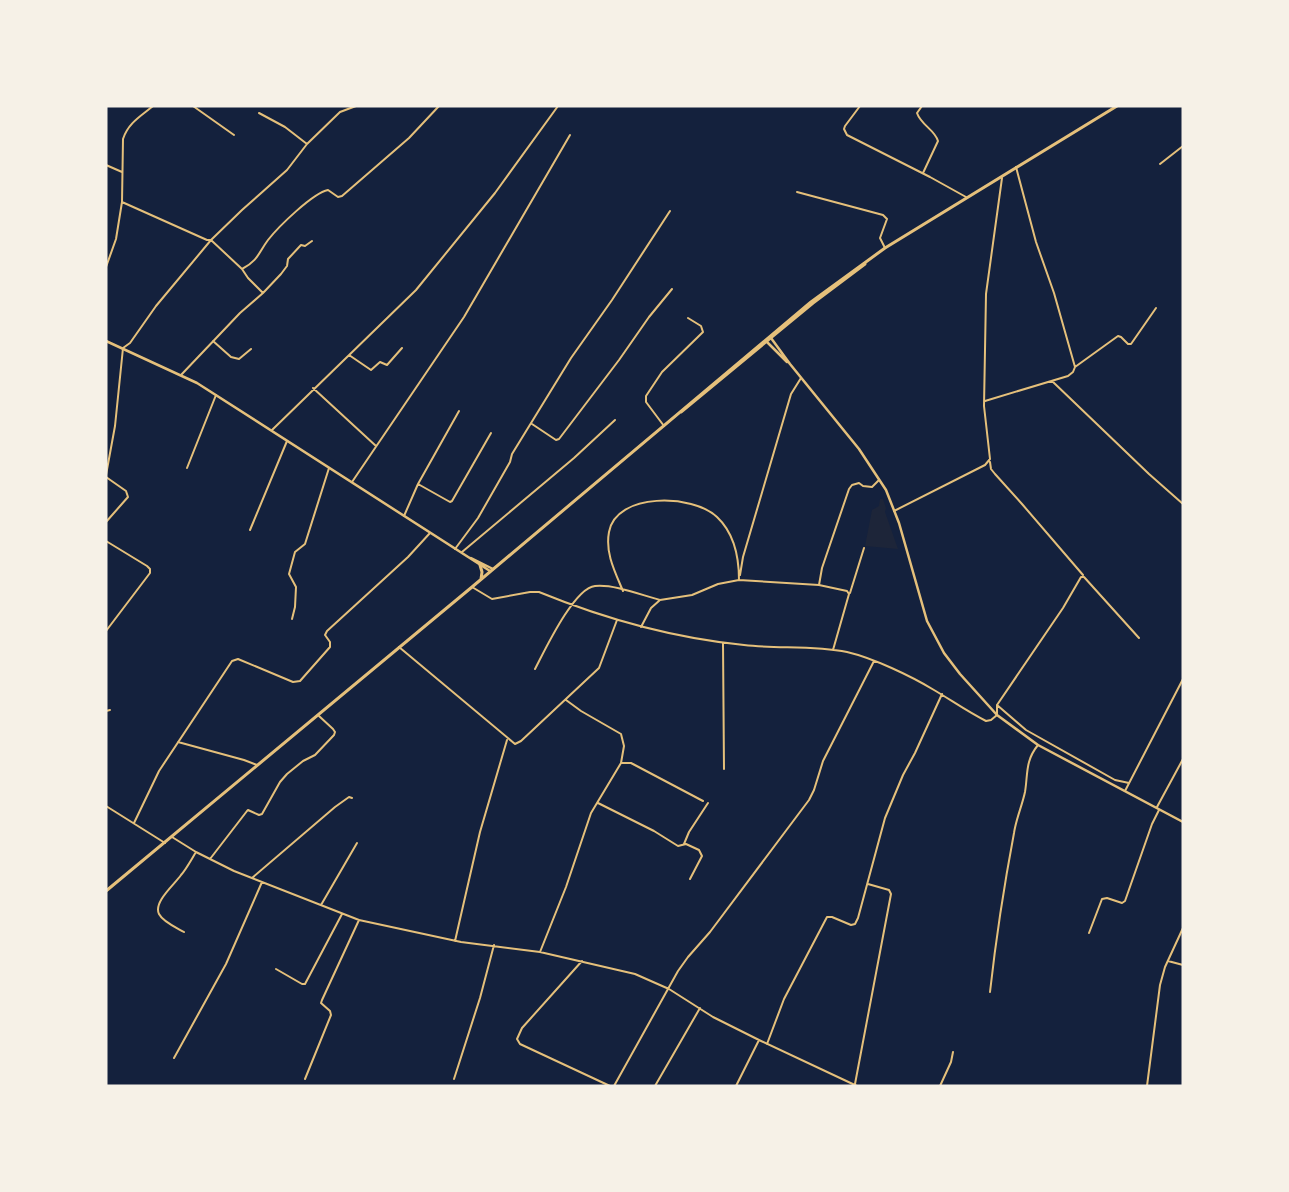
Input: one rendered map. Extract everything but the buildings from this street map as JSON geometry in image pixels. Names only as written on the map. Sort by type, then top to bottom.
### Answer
[{"type":"highway","points":[[106,891],[835,283],[874,255],[966,197],[1117,106]]},
{"type":"highway","points":[[480,565],[481,579]]},
{"type":"main road","points":[[771,337],[790,364],[847,434],[880,480],[894,511],[932,633],[960,674],[997,715],[1038,746],[1183,822]]},
{"type":"main road","points":[[106,341],[181,375],[216,394],[430,533],[491,570]]},
{"type":"main road","points":[[766,341],[790,364]]},
{"type":"main road","points":[[468,556],[491,570]]},
{"type":"street","points":[[106,267],[116,239],[122,202],[123,146],[126,132],[136,119],[153,106]]},
{"type":"street","points":[[193,106],[234,134]]},
{"type":"street","points":[[106,522],[128,497],[126,492],[106,476],[115,426],[123,348],[130,343],[156,306],[211,240],[287,170],[307,144],[344,106]]},
{"type":"street","points":[[340,112],[356,106]]},
{"type":"street","points":[[242,269],[258,257],[274,234],[318,194],[328,190],[338,197],[342,196],[409,138],[439,106]]},
{"type":"street","points":[[272,430],[313,388],[416,290],[495,193],[558,106]]},
{"type":"street","points":[[860,106],[845,126],[844,129],[847,135],[966,197]]},
{"type":"street","points":[[922,106],[917,113],[919,119],[938,138],[938,145],[923,173]]},
{"type":"street","points":[[259,114],[285,127],[307,144]]},
{"type":"street","points":[[352,482],[464,317],[570,135]]},
{"type":"street","points":[[1160,164],[1183,146]]},
{"type":"street","points":[[106,165],[122,172]]},
{"type":"street","points":[[1016,167],[1036,242],[1054,293],[1075,367]]},
{"type":"street","points":[[1002,175],[986,294],[985,401],[991,469],[1084,577],[1140,638]]},
{"type":"street","points":[[797,192],[883,215],[887,219],[880,238],[885,248]]},
{"type":"street","points":[[122,202],[207,240],[211,240],[242,269],[263,293]]},
{"type":"street","points":[[455,549],[483,510],[510,462],[512,454],[571,358],[612,300],[670,211]]},
{"type":"street","points":[[181,375],[240,313],[282,274],[292,254],[301,245],[305,246],[312,241]]},
{"type":"street","points":[[532,424],[556,440],[559,439],[619,360],[649,316],[672,289]]},
{"type":"street","points":[[985,401],[1071,374],[1075,367],[1118,336],[1128,344],[1131,344],[1156,308]]},
{"type":"street","points":[[664,426],[646,402],[646,396],[662,372],[703,332],[701,326],[688,318]]},
{"type":"street","points":[[213,341],[231,357],[239,359],[251,348]]},
{"type":"street","points":[[349,355],[372,370],[380,362],[387,365],[402,348]]},
{"type":"street","points":[[739,580],[743,557],[780,429],[792,394],[801,378]]},
{"type":"street","points":[[1052,381],[1183,504]]},
{"type":"street","points":[[313,388],[376,446]]},
{"type":"street","points":[[187,468],[216,394]]},
{"type":"street","points":[[404,516],[418,484],[460,411]]},
{"type":"street","points":[[462,552],[574,458],[615,420]]},
{"type":"street","points":[[418,484],[450,502],[452,501],[491,432]]},
{"type":"street","points":[[250,530],[287,441]]},
{"type":"street","points":[[894,511],[985,465],[990,459]]},
{"type":"street","points":[[292,619],[296,587],[289,574],[294,555],[305,544],[329,468]]},
{"type":"street","points":[[819,584],[822,568],[849,489],[852,485],[858,483],[863,486],[872,487],[880,480]]},
{"type":"street","points":[[623,591],[610,560],[608,533],[617,516],[624,510],[652,500],[694,505],[708,510],[717,517],[726,529],[737,554],[739,580]]},
{"type":"street","points":[[134,823],[159,771],[234,659],[297,683],[303,679],[330,647],[330,642],[325,636],[327,632],[408,557],[430,533]]},
{"type":"street","points":[[106,541],[150,569],[150,573],[106,631]]},
{"type":"street","points":[[833,650],[864,548]]},
{"type":"street","points":[[472,587],[492,599],[539,592],[617,620],[701,640],[757,647],[848,652],[897,671],[942,694],[986,721],[991,720],[997,715],[997,705],[1063,608],[1080,579],[1084,577]]},
{"type":"street","points":[[535,669],[571,605],[590,587],[608,587],[660,600],[692,595],[718,584],[739,580],[819,584],[847,591],[849,594]]},
{"type":"street","points":[[641,627],[651,608],[660,600]]},
{"type":"street","points":[[399,647],[515,744],[566,700],[599,668],[617,620]]},
{"type":"street","points":[[723,643],[724,768]]},
{"type":"street","points":[[582,960],[522,1028],[518,1034],[518,1041],[522,1045],[612,1086],[688,957],[710,932],[809,800],[823,761],[874,662]]},
{"type":"street","points":[[1125,791],[1183,679]]},
{"type":"street","points":[[767,1044],[784,999],[827,917],[832,917],[851,926],[855,924],[858,918],[885,818],[903,775],[918,748],[942,694]]},
{"type":"street","points":[[540,952],[566,887],[591,813],[621,764],[624,746],[621,734],[566,700]]},
{"type":"street","points":[[997,705],[1026,730],[1115,780],[1129,783]]},
{"type":"street","points":[[106,712],[110,710]]},
{"type":"street","points":[[210,859],[246,811],[248,810],[259,815],[262,814],[280,782],[287,774],[303,761],[315,755],[334,735],[333,729],[318,715]]},
{"type":"street","points":[[455,941],[480,832],[507,739]]},
{"type":"street","points":[[178,742],[244,760],[258,766]]},
{"type":"street","points":[[990,992],[997,928],[1014,832],[1024,794],[1028,761],[1038,746]]},
{"type":"street","points":[[1089,933],[1102,898],[1118,903],[1124,902],[1158,809],[1183,759]]},
{"type":"street","points":[[621,764],[631,763],[702,801]]},
{"type":"street","points":[[1090,772],[1093,766]]},
{"type":"street","points":[[252,878],[334,807],[349,797],[352,798]]},
{"type":"street","points":[[597,802],[654,831],[678,846],[684,844],[700,850],[702,854],[690,879]]},
{"type":"street","points":[[684,844],[689,832],[708,803]]},
{"type":"street","points":[[106,806],[165,842]]},
{"type":"street","points":[[172,837],[196,852],[252,878],[359,920],[455,941],[494,945],[582,960],[635,974],[669,989],[759,1040],[856,1085],[891,894],[889,890],[868,884]]},
{"type":"street","points":[[321,905],[357,843]]},
{"type":"street","points":[[184,932],[162,918],[158,908],[161,900],[196,852]]},
{"type":"street","points":[[174,1058],[226,964],[262,882]]},
{"type":"street","points":[[276,969],[305,984],[342,914]]},
{"type":"street","points":[[305,1079],[331,1015],[330,1011],[321,1003],[322,1000],[359,920]]},
{"type":"street","points":[[1146,1086],[1158,1012],[1160,985],[1165,967],[1183,928]]},
{"type":"street","points":[[454,1079],[480,998],[494,945]]},
{"type":"street","points":[[1168,961],[1183,965]]},
{"type":"street","points":[[655,1086],[700,1008]]},
{"type":"street","points":[[736,1086],[759,1040]]},
{"type":"street","points":[[940,1086],[951,1062],[953,1052]]},
{"type":"shaded area","points":[[880,499],[883,499],[886,508],[885,512],[898,549],[865,546],[872,510],[879,506]]}]
